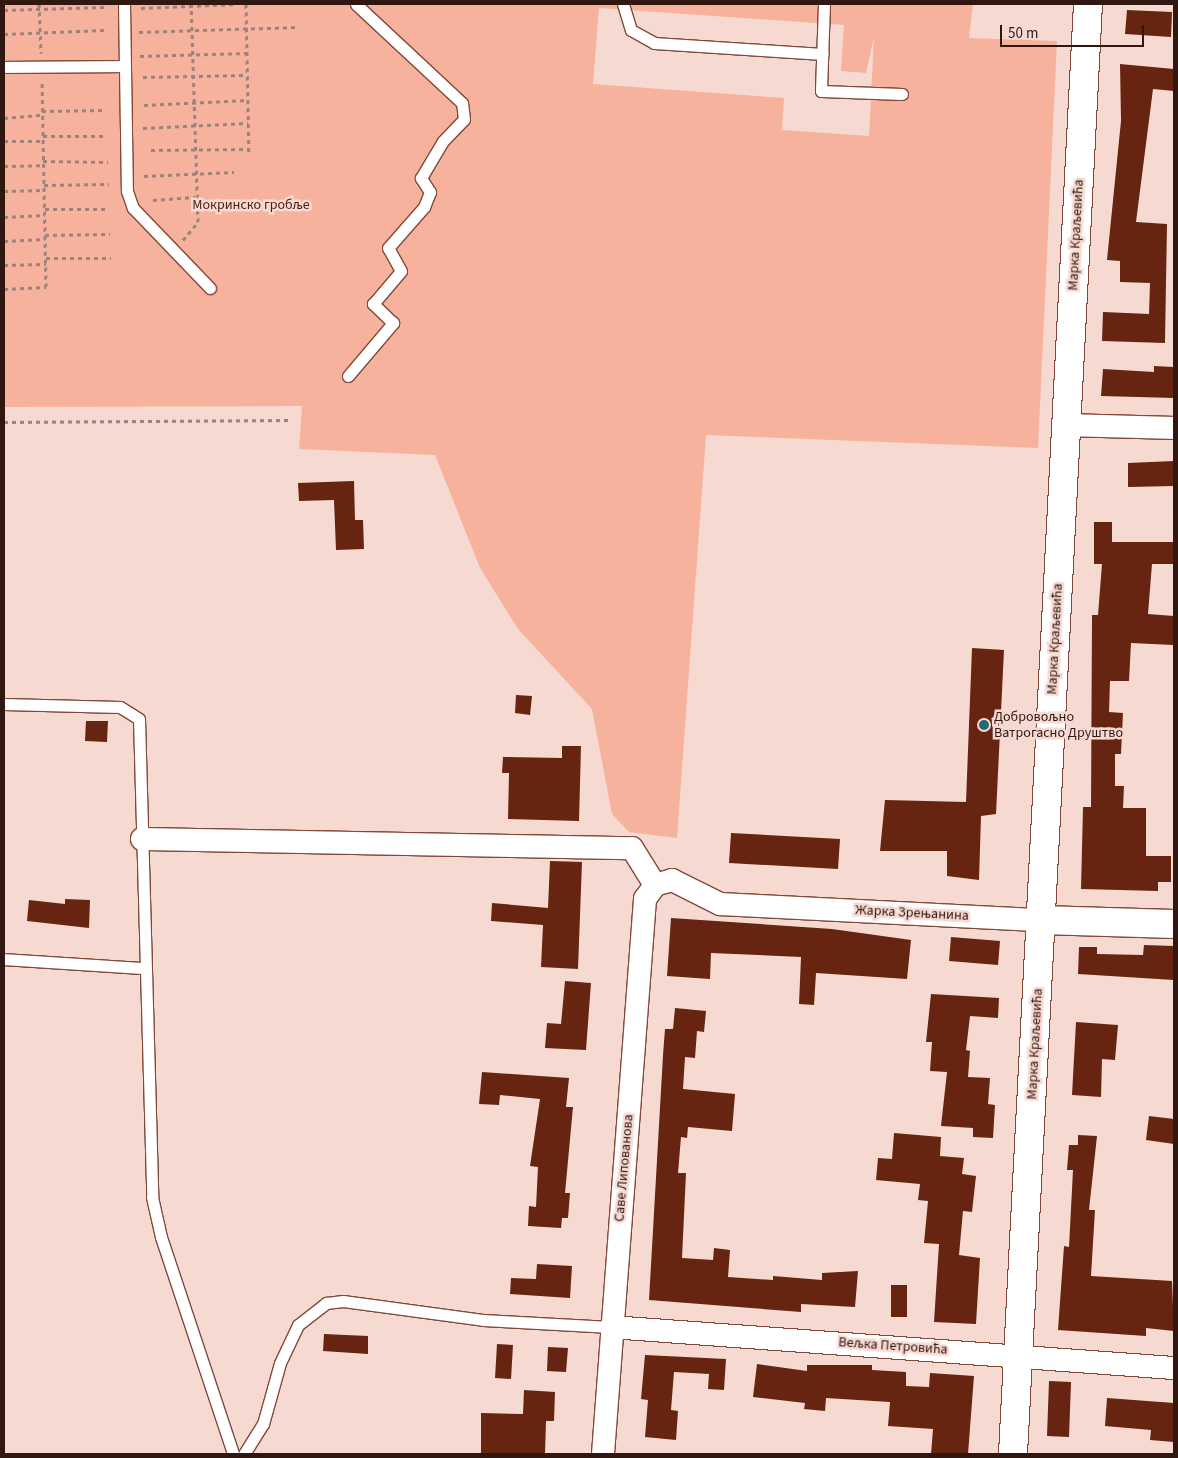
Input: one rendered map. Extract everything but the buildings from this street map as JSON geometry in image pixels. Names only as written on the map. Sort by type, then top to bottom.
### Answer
[{"type":"main road","name":"Марка Краљевића","points":[[1013,1454],[1088,4]]},
{"type":"main road","name":"Жарка Зрењанина","points":[[1041,920],[1174,924]]},
{"type":"street","points":[[1066,425],[1174,428]]},
{"type":"street","points":[[142,840],[632,848],[655,885]]},
{"type":"street","name":"Жарка Зрењанина","points":[[655,885],[672,880],[720,904],[1041,920]]},
{"type":"street","name":"Саве Липованова","points":[[603,1454],[611,1327],[645,899],[655,885]]},
{"type":"street","name":"Вељка Петровића","points":[[611,1327],[1019,1354],[1174,1368]]},
{"type":"lane","points":[[124,4],[127,192],[133,208],[210,288]]},
{"type":"lane","points":[[348,376],[393,323],[373,304],[401,271],[388,248],[424,207],[430,192],[421,178],[443,141],[464,119],[462,103],[356,4]]},
{"type":"lane","points":[[623,4],[631,30],[654,43],[823,54]]},
{"type":"lane","points":[[824,4],[821,91],[902,94]]},
{"type":"lane","points":[[4,67],[124,66]]},
{"type":"lane","points":[[4,704],[120,707],[135,715],[142,840],[144,968],[152,1197],[160,1237],[233,1454]]},
{"type":"lane","points":[[4,959],[144,968]]},
{"type":"lane","points":[[244,1454],[263,1424],[280,1364],[298,1325],[326,1303],[343,1301],[483,1320],[611,1327]]},
{"type":"path","points":[[4,289],[46,287],[39,4]]},
{"type":"path","points":[[175,250],[198,222],[195,197],[191,4]]},
{"type":"path","points":[[141,8],[191,4],[237,4]]},
{"type":"path","points":[[246,4],[249,155]]},
{"type":"path","points":[[4,10],[104,7]]},
{"type":"path","points":[[139,32],[246,27],[298,27]]},
{"type":"path","points":[[4,34],[105,30]]},
{"type":"path","points":[[140,56],[247,53]]},
{"type":"path","points":[[143,77],[247,75]]},
{"type":"path","points":[[144,105],[248,100]]},
{"type":"path","points":[[4,118],[42,113],[105,110]]},
{"type":"path","points":[[143,128],[248,123]]},
{"type":"path","points":[[43,136],[106,136]]},
{"type":"path","points":[[4,142],[43,141]]},
{"type":"path","points":[[151,150],[249,149]]},
{"type":"path","points":[[4,166],[108,162]]},
{"type":"path","points":[[144,176],[234,172]]},
{"type":"path","points":[[44,185],[109,184]]},
{"type":"path","points":[[4,191],[44,190]]},
{"type":"path","points":[[153,200],[195,197]]},
{"type":"path","points":[[44,209],[109,208]]},
{"type":"path","points":[[4,217],[45,215]]},
{"type":"path","points":[[4,241],[110,234]]},
{"type":"path","points":[[46,258],[111,258]]},
{"type":"path","points":[[4,265],[46,264]]},
{"type":"path","points":[[4,422],[290,420]]},
{"type":"green space","name":"Мокринско гробље","points":[[4,4],[973,4],[969,38],[1057,41],[1038,448],[706,435],[677,838],[629,832],[612,814],[592,709],[518,629],[480,568],[435,455],[299,449],[302,406],[4,407]],"holes":[[[599,8],[844,25],[841,71],[866,73],[874,37],[869,136],[782,130],[784,98],[593,84]]]},
{"type":"place","name":"Добровољно Ватрогасно Друштво","points":[[984,725]]}]
